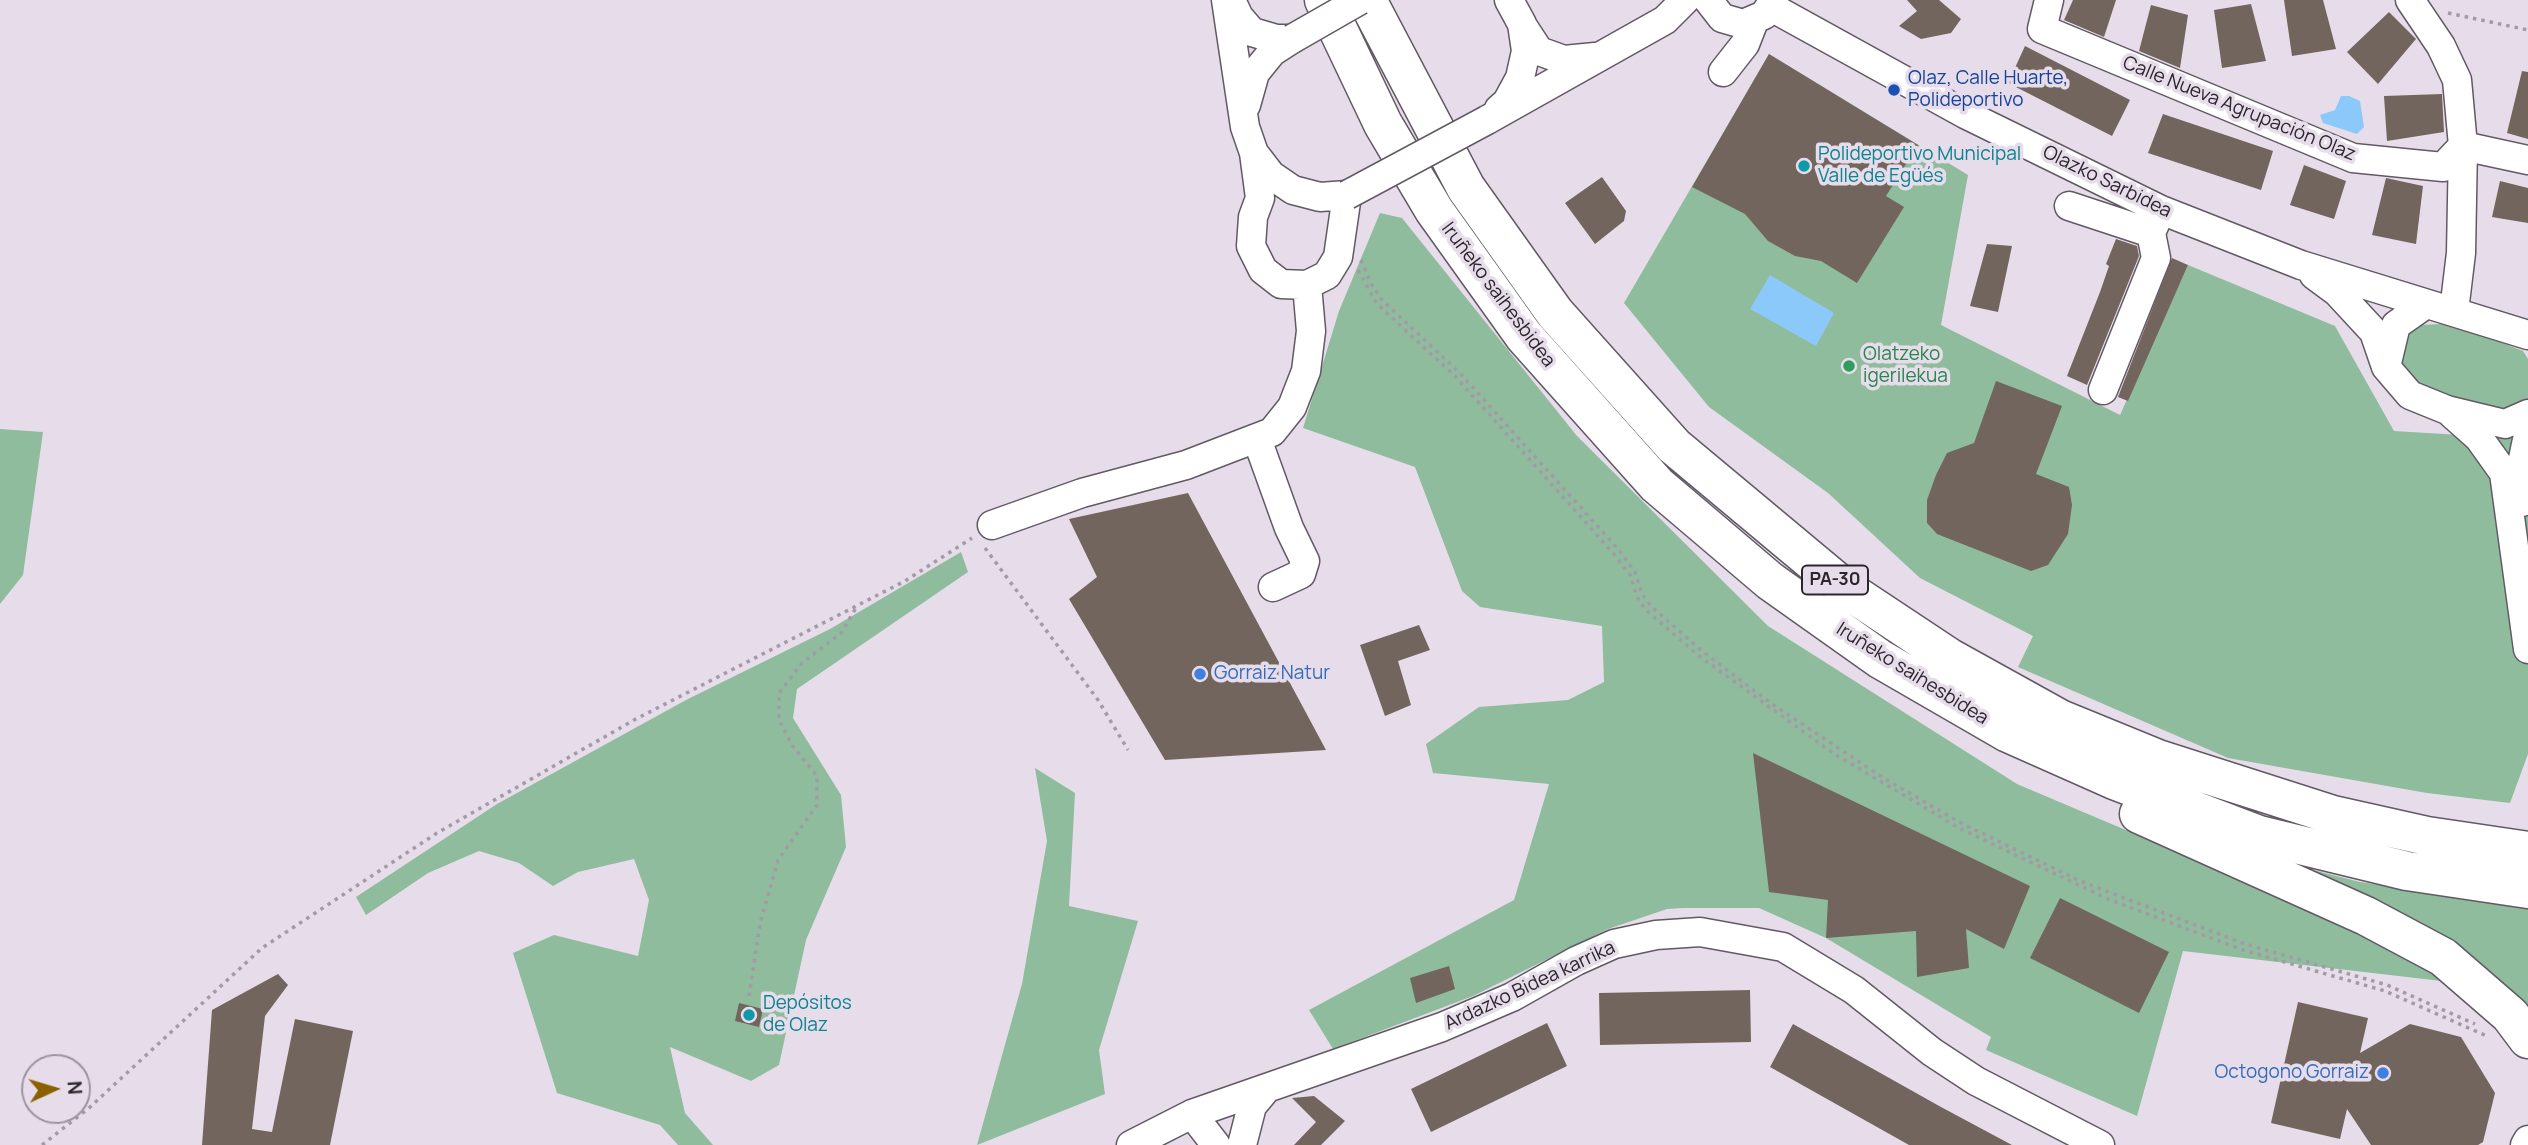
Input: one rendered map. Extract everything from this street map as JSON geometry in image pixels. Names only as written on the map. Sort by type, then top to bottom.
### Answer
[{"type":"highway","points":[[1311,0],[1367,115],[1417,197],[1453,251],[1517,326]]},
{"type":"highway","name":"Iruñeko saihesbidea","points":[[1324,0],[1383,124],[1434,210],[1517,326],[1657,485],[1770,581],[1892,666],[2008,733],[2113,780],[2259,835],[2407,871],[2528,889]]},
{"type":"highway","name":"Iruñeko saihesbidea","points":[[1367,0],[1466,188],[1555,313],[1674,446],[1843,587],[1951,658],[2060,719],[2217,780],[2333,815],[2427,836],[2528,851]]},
{"type":"highway","points":[[1770,581],[1872,669],[2021,758],[2366,916],[2443,957],[2511,1015],[2524,1033]]},
{"type":"highway","points":[[2217,780],[2316,795],[2480,828],[2528,832]]},
{"type":"street","points":[[1229,0],[1252,32],[1276,39],[1292,38]]},
{"type":"street","points":[[1229,0],[1250,140],[1260,198],[1253,217],[1251,246],[1263,270],[1281,284],[1307,285],[1327,275],[1338,257],[1347,195],[1320,197],[1293,190],[1270,175],[1250,140],[1246,99],[1255,73],[1272,52],[1360,0]]},
{"type":"street","name":"Olazko Sarbidea","points":[[1347,195],[1665,20],[1685,0]]},
{"type":"street","name":"Calle Nueva Agrupación Olaz","points":[[2049,0],[2042,29],[2353,158],[2443,167],[2463,146]]},
{"type":"street","points":[[2413,3],[2458,80],[2463,146],[2461,253],[2454,311]]},
{"type":"street","name":"Olazko Sarbidea","points":[[1665,20],[1743,11],[1965,114],[2156,222],[2528,335]]},
{"type":"street","points":[[1487,120],[1507,102],[1520,78],[1526,51],[1516,12]]},
{"type":"street","name":"Olazko Sarbidea","points":[[1516,12],[1539,51],[1564,60],[1601,56]]},
{"type":"street","points":[[2463,146],[2528,160]]},
{"type":"street","points":[[2069,206],[2156,222],[2156,258],[2104,390]]},
{"type":"street","name":"Olazko Sarbidea","points":[[2301,265],[2337,292],[2374,332],[2386,367]]},
{"type":"street","points":[[992,525],[1082,493],[1186,465],[1272,432],[1292,407],[1306,372],[1311,331],[1307,285]]},
{"type":"street","points":[[2426,304],[2396,325],[2386,367],[2410,395],[2447,410],[2505,424],[2528,414]]},
{"type":"street","points":[[2447,410],[2479,438],[2504,473],[2528,649]]},
{"type":"street","points":[[2528,435],[2520,473],[2528,554]]},
{"type":"street","points":[[1257,439],[1289,528],[1305,561],[1301,574],[1273,587]]},
{"type":"street","name":"Ardazko Bidea karrika","points":[[1131,1145],[1192,1114],[1442,1027],[1512,997],[1576,961],[1614,944],[1656,935],[1700,932],[1783,947],[1854,990],[1932,1052],[1976,1081],[2100,1145]]},
{"type":"street","points":[[1242,1145],[1252,1107],[1267,1088]]},
{"type":"street","points":[[1192,1114],[1216,1145]]},
{"type":"street","points":[[2525,1145],[2528,1140]]},
{"type":"path","points":[[2413,3],[2528,30]]},
{"type":"path","points":[[1355,257],[1365,285],[1377,304],[1455,376],[1613,553],[1630,575],[1637,597],[1646,610],[1699,656],[1833,753],[1959,828],[2045,871],[2153,918],[2243,950],[2385,991],[2492,1038],[2524,1033]]},
{"type":"path","points":[[1360,257],[1370,282],[1382,300],[1459,372],[1618,549],[1635,572],[1642,594],[1651,607],[1720,665],[1836,748],[1961,823],[2110,894],[2245,944],[2387,985],[2494,1033],[2524,1033]]},
{"type":"path","points":[[43,1145],[89,1108],[273,940],[437,833],[556,763],[707,681],[905,581],[975,536],[1052,636],[1128,750]]},
{"type":"path","points":[[749,996],[760,923],[778,860],[817,805],[817,776],[792,745],[779,720],[779,693],[803,663],[841,633],[857,606]]},
{"type":"green space","points":[[1769,54],[1968,175],[1941,325],[2120,415],[2188,265],[2335,326],[2394,431],[2528,439],[2528,754],[2510,803],[2427,793],[2228,758],[2018,667],[2033,636],[1920,578],[1828,493],[1709,407],[1624,303]]},
{"type":"green space","points":[[1380,213],[1402,218],[1577,436],[1768,626],[2017,784],[2336,919],[2450,982],[2183,951],[2137,1116],[1986,1050],[1991,1037],[1826,938],[1759,908],[1683,908],[1667,909],[1608,929],[1473,996],[1333,1049],[1309,1010],[1514,900],[1549,784],[1433,773],[1426,744],[1479,707],[1568,700],[1604,682],[1602,626],[1480,607],[1462,591],[1415,467],[1303,428],[1339,311]]},
{"type":"green space","points":[[2442,324],[2470,330],[2523,351],[2528,359],[2528,400],[2515,408],[2493,410],[2472,406],[2409,381],[2399,368],[2404,335],[2419,325]]},
{"type":"green space","points":[[0,429],[43,432],[23,575],[0,604]]},
{"type":"green space","points":[[961,552],[968,572],[797,689],[793,718],[841,795],[846,847],[806,940],[779,1065],[751,1081],[670,1047],[685,1113],[713,1145],[678,1145],[660,1125],[557,1093],[513,953],[554,935],[638,956],[649,900],[634,859],[578,872],[553,886],[519,863],[479,851],[428,873],[366,915],[356,897],[497,804],[686,700],[830,629]]},
{"type":"green space","points":[[1035,768],[1075,793],[1069,906],[1138,921],[1099,1050],[1105,1094],[977,1145],[1022,984],[1047,841]]},
{"type":"green space","points":[[2258,856],[2360,882],[2528,907],[2528,1017]]},
{"type":"water","points":[[2341,96],[2360,101],[2364,127],[2357,134],[2323,123],[2320,115],[2335,110]]},
{"type":"water","points":[[1770,275],[1834,313],[1816,346],[1750,309]]},
{"type":"building","points":[[1907,0],[1939,0],[1961,19],[1951,33],[1921,39],[1899,26],[1917,11]]},
{"type":"building","points":[[2073,0],[2116,0],[2104,37],[2064,20]]},
{"type":"building","points":[[2284,0],[2323,0],[2336,49],[2292,56]]},
{"type":"building","points":[[2251,4],[2266,61],[2222,68],[2214,10]]},
{"type":"building","points":[[2151,5],[2188,15],[2180,68],[2139,51]]},
{"type":"building","points":[[2389,12],[2416,39],[2378,84],[2347,52]]},
{"type":"building","points":[[2025,46],[2130,100],[2112,136],[2008,83]]},
{"type":"building","name":"Polideportivo Municipal Valle de Egüés","points":[[1769,54],[1918,145],[1886,196],[1904,207],[1857,283],[1821,261],[1795,256],[1768,241],[1745,214],[1692,187]]},
{"type":"building","points":[[2522,71],[2528,72],[2528,139],[2507,133]]},
{"type":"building","points":[[2442,94],[2444,132],[2387,141],[2384,96]]},
{"type":"building","points":[[2163,114],[2273,151],[2261,190],[2148,153]]},
{"type":"building","points":[[2304,165],[2346,181],[2334,219],[2290,205]]},
{"type":"building","points":[[1602,177],[1626,211],[1624,221],[1595,244],[1565,203]]},
{"type":"building","points":[[2386,178],[2423,186],[2416,244],[2372,235]]},
{"type":"building","points":[[2500,181],[2528,188],[2528,223],[2492,217]]},
{"type":"building","points":[[2116,239],[2137,246],[2139,256],[2087,385],[2067,376],[2100,292],[2109,266],[2106,264]]},
{"type":"building","points":[[1987,244],[2012,246],[1998,312],[1970,306]]},
{"type":"building","points":[[2172,258],[2188,265],[2128,401],[2118,397]]},
{"type":"building","points":[[1996,381],[2062,406],[2036,474],[2069,487],[2072,505],[2068,534],[2048,565],[2031,571],[1937,534],[1927,523],[1927,500],[1936,475],[1947,453],[1974,443]]},
{"type":"building","name":"Gorraiz Natur","points":[[1188,493],[1326,750],[1165,760],[1069,599],[1097,577],[1069,519]]},
{"type":"building","points":[[1419,625],[1430,650],[1398,661],[1411,705],[1385,716],[1360,645]]},
{"type":"building","points":[[1753,753],[2030,886],[2004,949],[1966,929],[1969,968],[1917,977],[1916,931],[1826,938],[1828,900],[1769,892]]},
{"type":"building","points":[[2060,898],[2169,952],[2139,1013],[2030,958]]},
{"type":"building","points":[[1449,966],[1455,989],[1416,1003],[1410,978]]},
{"type":"building","points":[[278,974],[288,985],[265,1016],[252,1129],[272,1132],[295,1019],[353,1031],[330,1145],[202,1145],[212,1010]]},
{"type":"building","points":[[1750,990],[1751,1042],[1600,1045],[1599,993]]},
{"type":"building","name":"Octogono Gorraiz","points":[[2298,1002],[2368,1018],[2360,1053],[2410,1024],[2461,1037],[2495,1093],[2483,1142],[2478,1145],[2371,1145],[2347,1109],[2340,1139],[2271,1123]]},
{"type":"building","name":"Depósitos de Olaz","points":[[739,1003],[763,1009],[759,1027],[735,1021]]},
{"type":"building","points":[[1547,1023],[1567,1066],[1431,1132],[1411,1089]]},
{"type":"building","points":[[1793,1024],[2012,1145],[1909,1145],[1770,1067]]},
{"type":"building","points":[[1314,1096],[1345,1121],[1321,1145],[1294,1145],[1316,1122],[1292,1098]]},
{"type":"place","name":"Olaz, Calle Huarte, Polideportivo","points":[[1894,90]]},
{"type":"place","name":"Polideportivo Municipal Valle de Egüés","points":[[1804,166]]},
{"type":"place","name":"Olatzeko igerilekua","points":[[1849,366]]},
{"type":"place","name":"Gorraiz Natur","points":[[1200,674]]},
{"type":"place","name":"Depósitos de Olaz","points":[[749,1015]]},
{"type":"place","name":"Octogono Gorraiz","points":[[2383,1073]]}]
